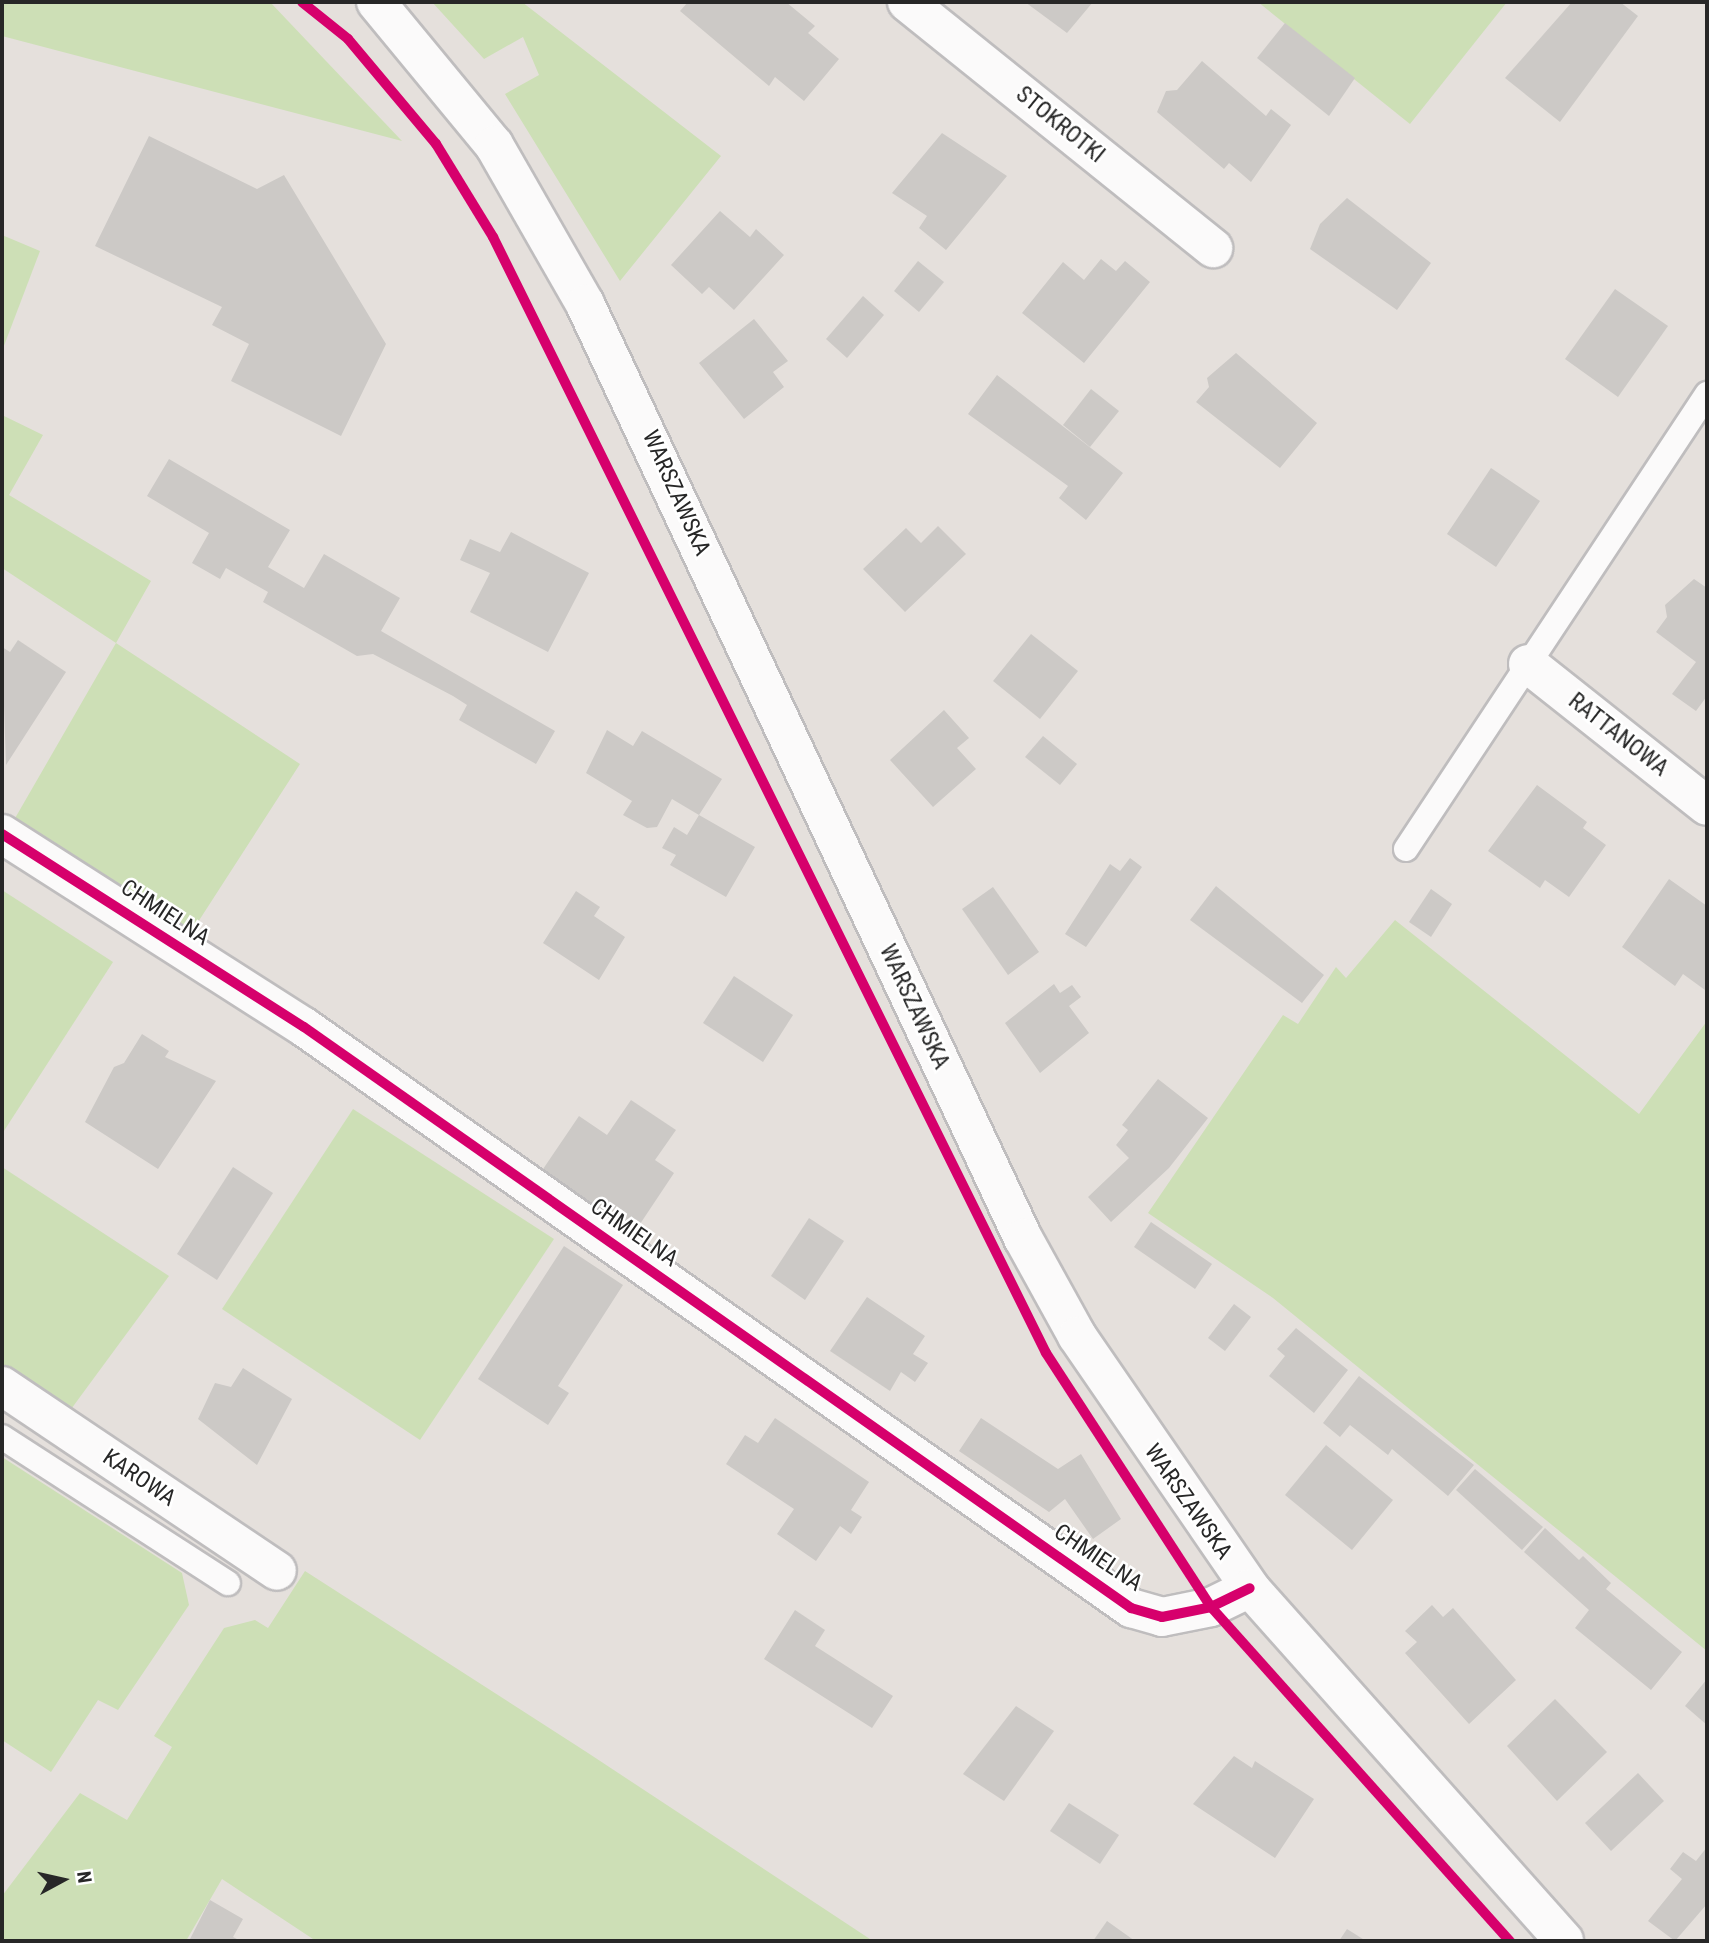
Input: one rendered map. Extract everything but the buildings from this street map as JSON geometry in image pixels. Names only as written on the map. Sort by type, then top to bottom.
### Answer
[{"type":"street","name":"WARSZAWSKA","points":[[376,2],[457,94],[541,222],[641,415],[1023,1238],[1142,1436],[1250,1588],[1564,1941]]},
{"type":"street","name":"STOKROTKI","points":[[907,2],[1213,248]]},
{"type":"street","name":"RATTANOWA","points":[[1528,664],[1707,806]]},
{"type":"street","name":"CHMIELNA","points":[[2,834],[304,1027],[1131,1608],[1162,1617],[1211,1607],[1250,1588]]},
{"type":"street","name":"KAROWA","points":[[2,1386],[277,1571]]},
{"type":"lane","points":[[1406,849],[1707,394]]},
{"type":"lane","points":[[2,1437],[228,1583]]},
{"type":"green space","points":[[2,2],[270,2],[402,141],[2,36]]},
{"type":"green space","points":[[432,2],[522,2],[721,156],[620,281],[505,94],[539,75],[523,37],[484,59]]},
{"type":"green space","points":[[1258,2],[1507,2],[1410,124]]},
{"type":"green space","points":[[2,235],[40,251],[2,351]]},
{"type":"green space","points":[[2,415],[43,435],[9,495],[151,581],[116,643],[2,568]]},
{"type":"green space","points":[[116,643],[300,764],[189,936],[14,820]]},
{"type":"green space","points":[[2,890],[113,962],[2,1134]]},
{"type":"green space","points":[[1395,920],[1639,1114],[1707,1021],[1707,1651],[1273,1298],[1148,1213],[1283,1015],[1298,1024],[1336,967],[1346,978]]},
{"type":"green space","points":[[353,1109],[554,1239],[420,1440],[222,1309]]},
{"type":"green space","points":[[2,1167],[169,1276],[66,1416],[2,1374]]},
{"type":"green space","points":[[2,1457],[182,1573],[189,1605],[118,1710],[98,1700],[51,1772],[2,1740]]},
{"type":"green space","points":[[305,1571],[873,1941],[316,1941],[222,1879],[186,1941],[2,1941],[2,1896],[80,1793],[127,1820],[172,1747],[154,1736],[224,1628],[255,1620],[268,1628]]},
{"type":"cycle path","points":[[302,2],[348,39],[436,144],[493,237],[1046,1353],[1211,1607],[1510,1941]]},
{"type":"cycle path","points":[[2,834],[304,1027],[1131,1608],[1162,1617],[1211,1607],[1250,1588]]}]
